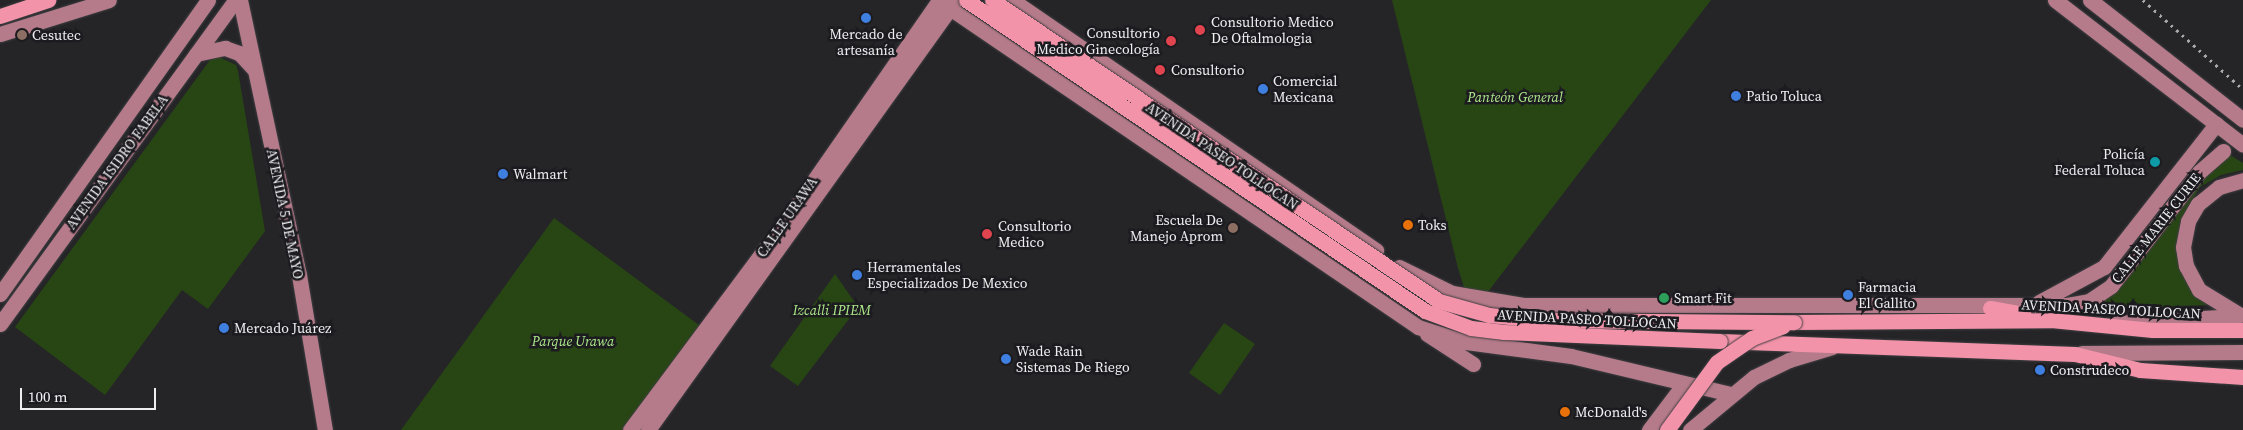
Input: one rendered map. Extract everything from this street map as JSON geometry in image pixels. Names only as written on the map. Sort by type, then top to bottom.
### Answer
[{"type":"highway","points":[[0,16],[48,0]]},
{"type":"highway","name":"AVENIDA PASEO TOLLOCAN","points":[[966,0],[1392,292],[1441,318],[1471,328],[1545,336],[2076,354],[2140,370],[2243,377]]},
{"type":"highway","name":"AVENIDA PASEO TOLLOCAN","points":[[992,0],[1439,301],[1489,315],[1540,320],[1872,324],[2051,320],[2153,330],[2242,320]]},
{"type":"highway","points":[[1990,308],[2051,320]]},
{"type":"highway","points":[[1667,430],[1717,362],[1752,338],[1794,322]]},
{"type":"main road","points":[[0,34],[109,0]]},
{"type":"main road","name":"AVENIDA ISIDRO FABELA","points":[[0,294],[102,154],[208,0]]},
{"type":"main road","name":"AVENIDA ISIDRO FABELA","points":[[0,324],[234,0]]},
{"type":"main road","name":"AVENIDA 5 DE MAYO","points":[[240,0],[296,258],[325,430]]},
{"type":"main road","points":[[2056,0],[2243,145]]},
{"type":"main road","points":[[2090,0],[2107,16],[2243,120]]},
{"type":"main road","points":[[992,38],[986,32],[990,15],[998,7],[1014,1]]},
{"type":"main road","name":"AVENIDA PASEO TOLLOCAN","points":[[1014,1],[1384,256],[1452,293],[1523,305],[1990,308],[2028,306]]},
{"type":"main road","points":[[944,2],[992,38],[1369,296],[1474,364]]},
{"type":"main road","name":"CALLE URAWA","points":[[630,430],[944,2]]},
{"type":"main road","name":"CALLE URAWA","points":[[648,430],[944,2]]},
{"type":"main road","points":[[196,54],[213,47],[232,50],[254,70]]},
{"type":"main road","points":[[2028,306],[2070,288],[2104,267],[2216,124]]},
{"type":"main road","name":"CALLE MARIE CURIE","points":[[2028,306],[2067,305],[2102,294],[2199,172],[2223,151]]},
{"type":"main road","points":[[102,154],[104,163],[116,165]]},
{"type":"main road","points":[[84,179],[94,180],[98,189]]},
{"type":"main road","points":[[2242,320],[2199,290],[2186,266],[2183,247],[2188,220],[2198,204],[2219,187],[2243,180]]},
{"type":"main road","points":[[1369,296],[1378,294],[1386,283],[1384,256]]},
{"type":"main road","points":[[1507,349],[1502,325],[1508,314],[1523,305]]},
{"type":"main road","points":[[2099,324],[2242,320]]},
{"type":"main road","points":[[1418,327],[1507,349],[1572,356],[1683,385],[1730,394]]},
{"type":"main road","points":[[1690,430],[1730,394],[1770,368],[1832,347]]},
{"type":"main road","points":[[2076,354],[2243,352]]},
{"type":"main road","points":[[1653,429],[1683,385]]},
{"type":"green space","name":"Panteón General","points":[[1392,0],[1711,0],[1484,297],[1466,294]]},
{"type":"green space","points":[[219,57],[236,65],[238,71],[265,231],[208,309],[182,290],[105,395],[15,327],[210,60]]},
{"type":"green space","points":[[2230,155],[2243,163],[2243,170],[2221,175],[2200,187],[2180,222],[2177,250],[2199,297],[2207,305],[2089,309],[2208,169]]},
{"type":"green space","name":"Parque Urawa","points":[[554,218],[703,328],[628,430],[401,430]]},
{"type":"green space","name":"Izcalli IPIEM","points":[[835,274],[858,307],[798,386],[770,366]]},
{"type":"green space","points":[[1224,323],[1255,344],[1220,395],[1189,373]]},
{"type":"railway","points":[[2143,0],[2243,89]]},
{"type":"place","name":"Mercado de artesanía","points":[[866,18]]},
{"type":"place","name":"Consultorio Medico De Oftalmologia","points":[[1200,30]]},
{"type":"place","name":"Cesutec","points":[[22,35]]},
{"type":"place","name":"Consultorio Medico Ginecología","points":[[1171,41]]},
{"type":"place","name":"Consultorio","points":[[1160,70]]},
{"type":"place","name":"Comercial Mexicana","points":[[1263,89]]},
{"type":"place","name":"Patio Toluca","points":[[1736,96]]},
{"type":"place","name":"Policía Federal Toluca","points":[[2155,162]]},
{"type":"place","name":"Walmart","points":[[503,174]]},
{"type":"place","name":"Toks","points":[[1408,225]]},
{"type":"place","name":"Escuela De Manejo Aprom","points":[[1233,228]]},
{"type":"place","name":"Consultorio Medico","points":[[987,234]]},
{"type":"place","name":"Herramentales Especializados De Mexico","points":[[857,275]]},
{"type":"place","name":"Farmacia El Gallito","points":[[1848,295]]},
{"type":"place","name":"Smart Fit","points":[[1664,298]]},
{"type":"place","name":"Mercado Juárez","points":[[224,328]]},
{"type":"place","name":"Wade Rain Sistemas De Riego","points":[[1006,359]]},
{"type":"place","name":"Construdeco","points":[[2040,370]]},
{"type":"place","name":"McDonald's","points":[[1565,412]]}]
